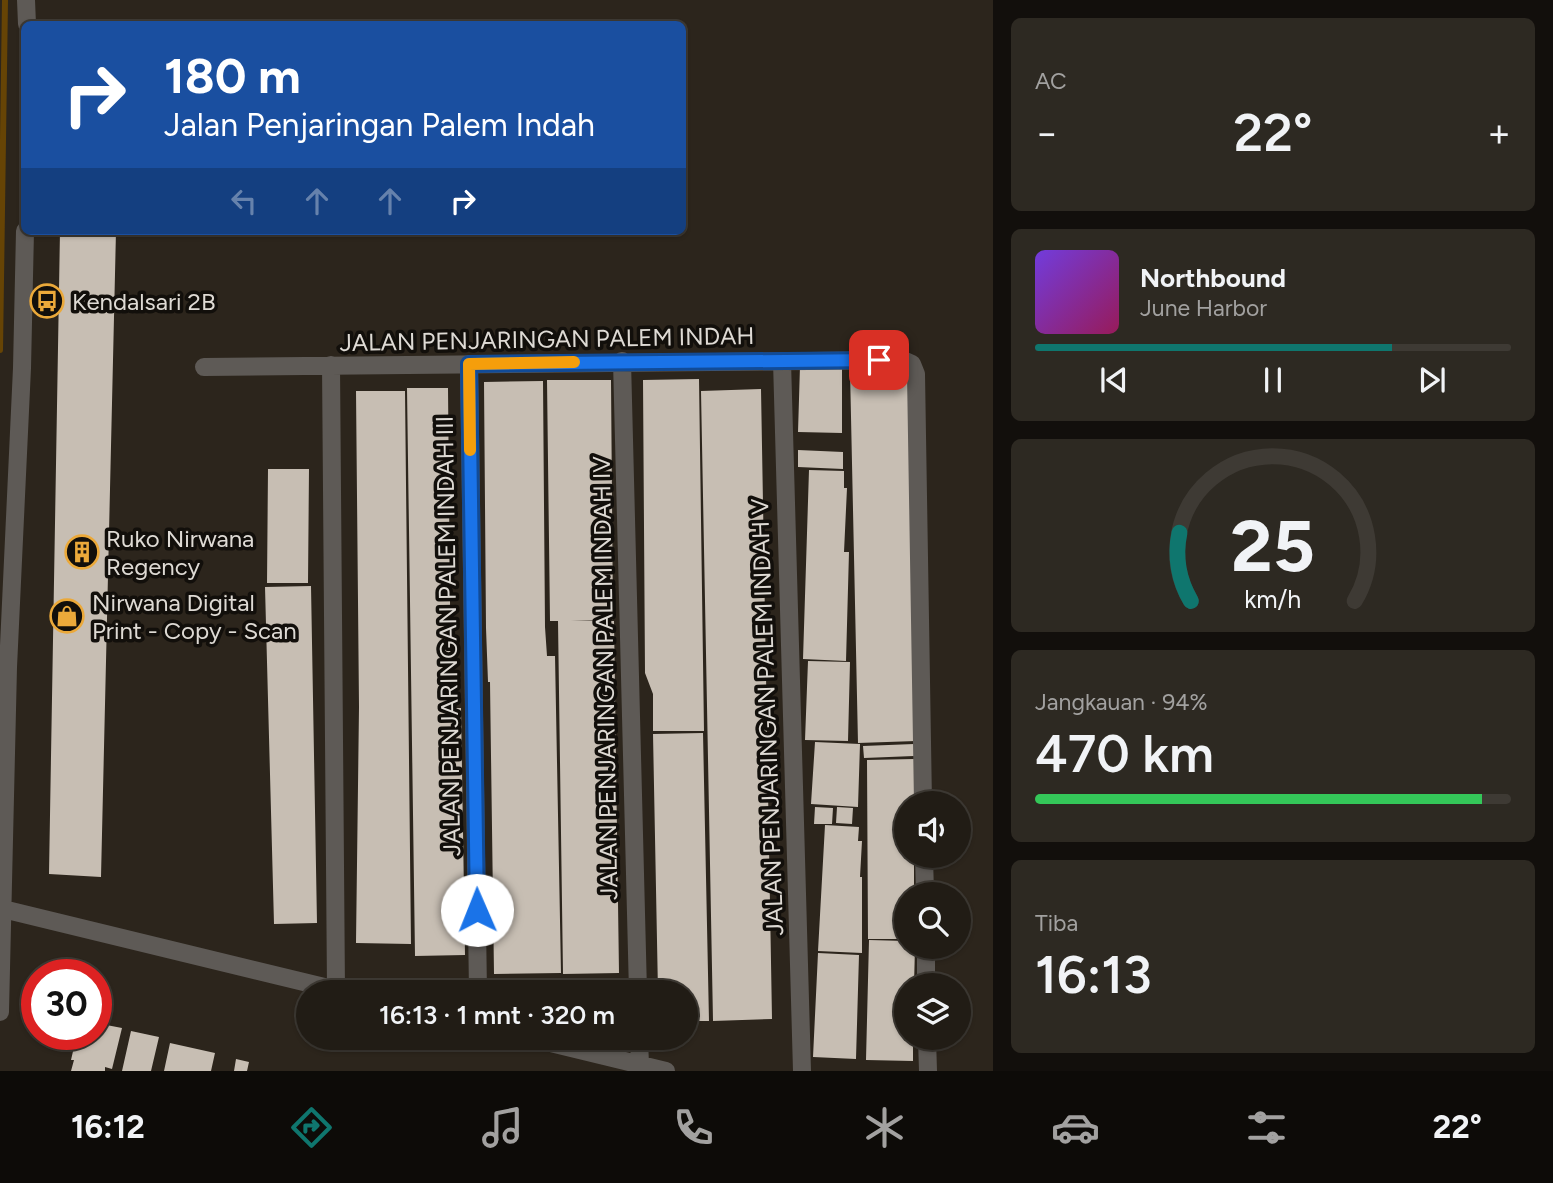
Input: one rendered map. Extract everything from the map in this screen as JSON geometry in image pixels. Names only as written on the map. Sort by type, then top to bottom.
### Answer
[{"type":"street","points":[[26,0],[27,21]]},
{"type":"street","points":[[0,1012],[8,680],[22,368],[25,235]]},
{"type":"street","name":"JALAN PENJARINGAN PALEM INDAH","points":[[204,367],[904,360],[912,364],[916,374],[923,791]]},
{"type":"street","name":"JALAN PENJARINGAN PALEM INDAH V","points":[[782,361],[802,1071]]},
{"type":"street","name":"JALAN PENJARINGAN PALEM INDAH IV","points":[[622,362],[638,980]]},
{"type":"street","name":"JALAN PENJARINGAN PALEM INDAH III","points":[[469,364],[478,980]]},
{"type":"street","points":[[331,365],[340,980]]},
{"type":"street","points":[[3,909],[296,980]]},
{"type":"street","points":[[579,1050],[666,1071]]},
{"type":"street","points":[[639,1050],[640,1065]]},
{"type":"street","points":[[927,1050],[928,1071]]},
{"type":"building","name":"Ruko Nirwana Regency","points":[[60,235],[116,235],[101,877],[49,874]]},
{"type":"building","points":[[800,366],[842,367],[842,433],[798,432]]},
{"type":"building","points":[[909,369],[916,741],[858,743],[850,370]]},
{"type":"building","points":[[699,379],[704,731],[653,731],[653,694],[645,673],[643,380]]},
{"type":"building","points":[[547,380],[611,380],[613,620],[571,621],[614,621],[619,973],[563,974],[558,621],[550,621]]},
{"type":"building","points":[[543,381],[545,627],[547,656],[555,656],[561,973],[494,974],[490,682],[486,628],[484,382]]},
{"type":"building","points":[[407,388],[448,388],[451,708],[461,708],[465,955],[415,956]]},
{"type":"building","points":[[761,389],[772,1019],[713,1021],[701,391]]},
{"type":"building","points":[[356,391],[405,391],[411,944],[356,943],[359,707]]},
{"type":"building","points":[[798,450],[843,452],[843,469],[798,467]]},
{"type":"building","points":[[268,469],[309,469],[308,583],[267,583]]},
{"type":"building","points":[[809,470],[844,471],[844,488],[847,488],[844,552],[849,552],[846,661],[803,659]]},
{"type":"building","points":[[311,586],[317,923],[274,924],[265,587]]},
{"type":"building","points":[[808,661],[850,662],[848,741],[805,740]]},
{"type":"building","points":[[703,733],[709,1021],[698,1021],[698,980],[658,980],[653,734]]},
{"type":"building","points":[[815,742],[860,744],[858,807],[811,804]]},
{"type":"building","points":[[914,744],[914,756],[864,758],[863,746]]},
{"type":"building","points":[[914,759],[914,791],[894,791],[894,868],[914,868],[914,882],[894,882],[894,939],[868,939],[867,760]]},
{"type":"building","points":[[815,807],[833,808],[832,824],[814,824]]},
{"type":"building","points":[[837,807],[853,808],[852,824],[836,823]]},
{"type":"building","points":[[825,825],[859,827],[858,841],[862,841],[862,953],[818,951]]},
{"type":"building","points":[[869,940],[894,941],[894,959],[915,959],[914,973],[894,973],[894,1050],[913,1050],[913,1061],[866,1060]]},
{"type":"building","points":[[818,953],[859,955],[856,1059],[813,1057]]},
{"type":"building","points":[[112,1026],[122,1028],[112,1069],[105,1067],[105,1071],[71,1071],[74,1060],[71,1060],[73,1050],[112,1050]]},
{"type":"building","points":[[131,1031],[159,1037],[151,1071],[122,1071]]},
{"type":"building","points":[[170,1043],[215,1053],[211,1071],[164,1071]]},
{"type":"building","points":[[236,1059],[249,1062],[247,1071],[234,1071]]},
{"type":"waterway","points":[[0,350],[5,0]]},
{"type":"slow traffic","points":[[470,450],[469,364],[574,362]]},
{"type":"place","name":"Kendalsari 2B","points":[[47,301]]},
{"type":"place","name":"Ruko Nirwana Regency","points":[[82,552]]},
{"type":"place","name":"Nirwana Digital Print - Copy - Scan","points":[[67,616]]},
{"type":"route","points":[[477,910],[469,364],[879,360]]}]
